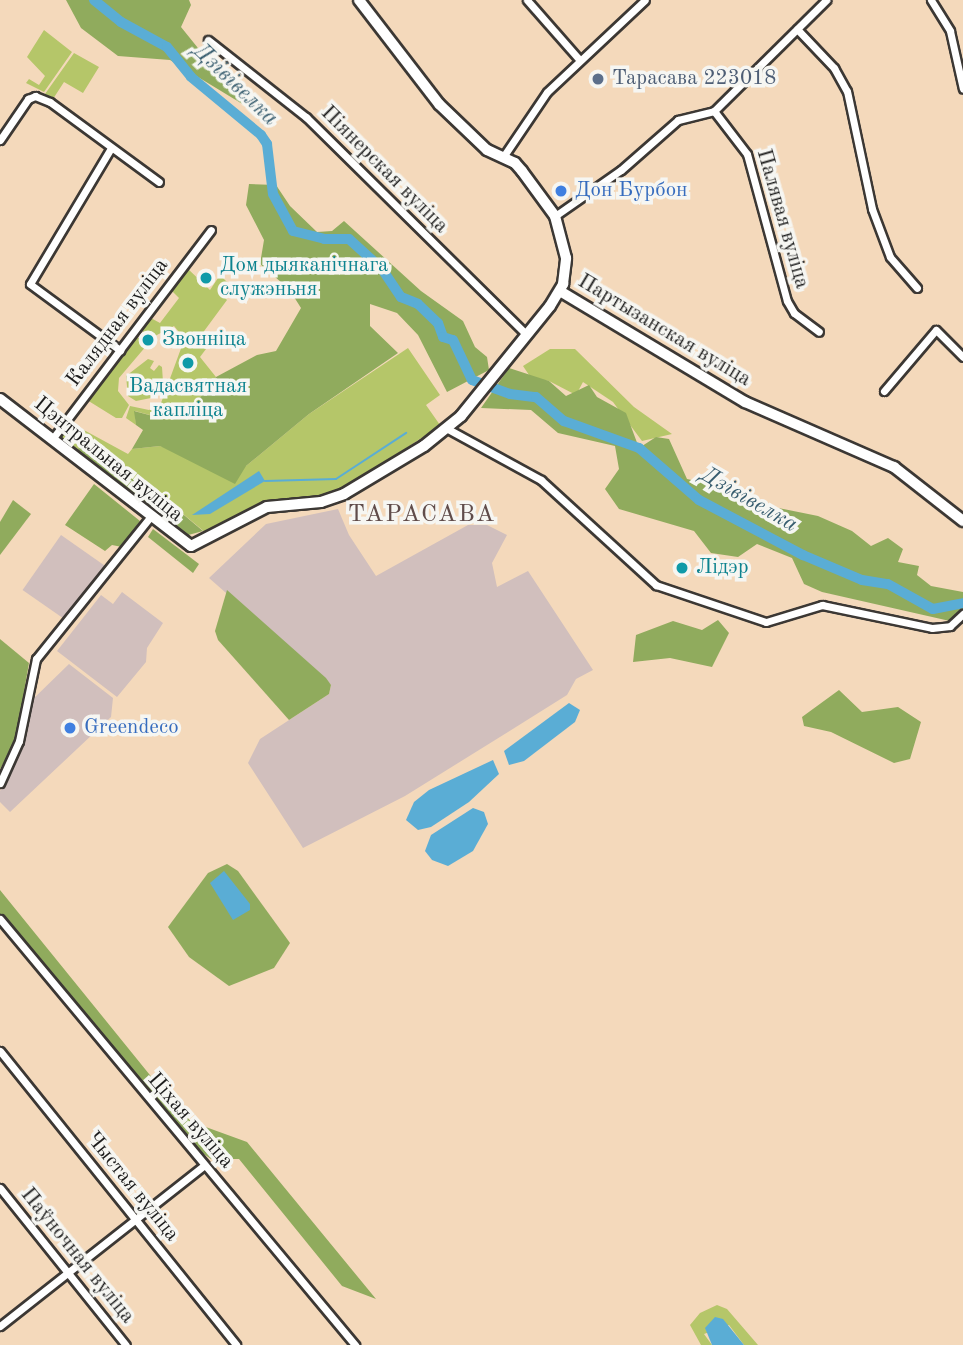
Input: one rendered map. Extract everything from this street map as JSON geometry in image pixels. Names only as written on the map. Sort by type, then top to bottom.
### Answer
[{"type":"street","name":"Партызанская вуліца","points":[[359,0],[439,104],[487,150],[515,163],[555,216],[566,262],[560,291],[745,402],[894,467],[963,521]]},
{"type":"street","points":[[527,0],[578,58]]},
{"type":"street","points":[[503,157],[547,92],[578,58],[645,0]]},
{"type":"street","points":[[555,216],[621,170],[678,120],[714,111],[826,0]]},
{"type":"street","points":[[931,0],[950,31],[963,89]]},
{"type":"street","points":[[797,29],[834,68],[847,91],[872,209],[890,257],[917,288]]},
{"type":"street","name":"Піянерская вуліца","points":[[208,40],[306,117],[527,335]]},
{"type":"street","points":[[0,140],[28,99],[35,96],[50,102],[159,182]]},
{"type":"street","name":"Палявая вуліца","points":[[714,111],[747,154],[787,301],[794,313],[819,332]]},
{"type":"street","points":[[111,149],[30,284],[120,351]]},
{"type":"street","name":"Калядная вуліца","points":[[53,438],[211,230]]},
{"type":"street","name":"Цэнтральная вуліца","points":[[0,399],[53,438],[179,541],[199,544],[254,512],[280,504],[321,502],[344,494],[448,429],[479,395],[560,291]]},
{"type":"street","points":[[884,391],[936,330],[963,356]]},
{"type":"street","points":[[448,429],[541,481],[656,585],[766,622],[822,605],[932,628],[950,626],[963,614]]},
{"type":"street","points":[[0,783],[19,741],[36,659],[151,516]]},
{"type":"street","name":"Ціхая вуліца","points":[[0,919],[202,1167],[218,1180],[355,1345]]},
{"type":"street","name":"Чыстая вуліца","points":[[0,1051],[236,1345]]},
{"type":"street","points":[[0,1326],[202,1167]]},
{"type":"street","name":"Паўночная вуліца","points":[[0,1188],[126,1345]]},
{"type":"shaded area","points":[[338,509],[349,535],[376,576],[468,525],[487,525],[507,535],[492,563],[497,587],[528,571],[593,670],[576,679],[567,695],[405,796],[303,848],[248,763],[260,739],[329,694],[331,685],[209,578],[266,524]]},
{"type":"shaded area","points":[[61,535],[105,566],[67,621],[23,590]]},
{"type":"shaded area","points":[[122,592],[163,623],[147,648],[146,662],[117,697],[57,651],[101,595],[113,604]]},
{"type":"shaded area","points":[[69,664],[113,698],[111,717],[10,812],[0,802],[0,791],[23,742],[30,702]]},
{"type":"green space","points":[[66,0],[189,0],[191,5],[181,27],[244,105],[170,60],[118,56],[81,28]]},
{"type":"green space","points":[[44,30],[72,52],[44,92],[26,83],[29,79],[39,85],[45,76],[27,57]]},
{"type":"green space","points":[[74,53],[99,67],[83,93],[64,82],[53,99],[45,94]]},
{"type":"green space","points":[[249,184],[276,185],[290,206],[317,232],[332,231],[344,221],[421,291],[463,321],[475,347],[487,357],[489,370],[447,392],[418,335],[397,313],[370,304],[370,326],[398,353],[309,414],[246,466],[235,484],[160,446],[132,449],[143,430],[136,425],[134,411],[168,420],[185,417],[216,377],[257,355],[276,351],[301,308],[289,289],[260,264],[264,240],[246,205]]},
{"type":"green space","points":[[187,268],[210,290],[220,275],[231,286],[223,296],[227,300],[196,342],[196,337],[183,337],[174,326],[155,336],[145,336],[140,325],[149,317],[160,323],[179,298],[171,290]]},
{"type":"green space","points":[[134,337],[144,339],[147,345],[119,378],[118,391],[129,405],[122,418],[116,418],[87,400]]},
{"type":"green space","points":[[196,342],[206,349],[200,357],[216,377],[185,417],[168,420],[135,411],[136,425],[126,418],[130,406],[149,410],[161,403],[183,343]]},
{"type":"green space","points":[[408,348],[440,395],[426,405],[440,425],[341,490],[317,497],[264,502],[206,533],[147,484],[115,473],[87,446],[76,449],[61,437],[71,423],[128,454],[132,449],[160,446],[246,466],[309,414]]},
{"type":"green space","points":[[550,349],[575,349],[634,407],[672,434],[642,441],[613,402],[583,382],[576,395],[549,381],[531,378],[523,366]]},
{"type":"green space","points":[[148,359],[154,361],[150,368],[154,371],[159,365],[162,367],[163,382],[151,398],[136,401],[128,396],[126,376]]},
{"type":"green space","points":[[509,368],[549,381],[566,396],[589,385],[597,397],[626,413],[639,448],[656,437],[669,439],[687,479],[738,490],[754,503],[818,516],[852,531],[871,546],[888,538],[903,549],[898,562],[919,566],[917,575],[931,586],[963,592],[963,624],[822,592],[804,584],[792,558],[757,544],[738,557],[711,553],[694,531],[619,509],[605,489],[619,469],[615,446],[558,433],[531,410],[481,408]]},
{"type":"green space","points":[[87,446],[107,461],[115,473],[147,484],[203,531],[181,537],[80,457],[76,449]]},
{"type":"green space","points":[[94,484],[140,521],[122,547],[112,545],[105,551],[65,525]]},
{"type":"green space","points":[[13,500],[31,514],[0,555],[0,522]]},
{"type":"green space","points":[[153,529],[199,564],[193,573],[148,537]]},
{"type":"green space","points":[[227,590],[326,678],[331,685],[329,694],[289,720],[218,640],[215,631]]},
{"type":"green space","points":[[718,620],[729,633],[712,667],[670,658],[633,662],[636,635],[673,621],[702,630]]},
{"type":"green space","points":[[0,639],[29,663],[15,744],[0,769]]},
{"type":"green space","points":[[839,690],[862,712],[898,707],[921,722],[910,759],[894,763],[831,732],[804,726],[802,717]]},
{"type":"green space","points":[[227,864],[238,871],[290,943],[274,968],[229,986],[189,957],[168,927],[208,873]]},
{"type":"green space","points":[[0,890],[175,1106],[192,1122],[247,1142],[376,1299],[342,1286],[239,1159],[211,1159],[201,1152],[93,1035],[0,915]]},
{"type":"green space","points":[[717,1305],[727,1309],[758,1345],[744,1345],[729,1325],[704,1334],[712,1345],[701,1345],[690,1325],[700,1313]]},
{"type":"water","points":[[259,471],[265,481],[210,514],[192,515]]},
{"type":"water","points":[[569,703],[580,710],[575,722],[524,761],[509,765],[504,751]]},
{"type":"water","points":[[493,760],[499,774],[469,802],[431,827],[418,830],[406,820],[414,802],[429,790]]},
{"type":"water","points":[[473,808],[484,812],[488,824],[473,851],[448,866],[432,860],[425,851],[431,835]]},
{"type":"water","points":[[224,871],[250,904],[250,910],[233,920],[210,883]]},
{"type":"water","points":[[715,1317],[723,1319],[744,1345],[712,1345],[705,1328]]},
{"type":"waterway","name":"Дзівівелка","points":[[94,0],[121,22],[167,47],[191,77],[261,135],[267,144],[273,194],[293,231],[324,239],[349,239],[382,269],[401,297],[418,304],[438,323],[443,337],[453,340],[472,380],[510,394],[536,397],[564,421],[639,448],[699,500],[803,555],[862,580],[888,584],[933,609],[963,603]]},
{"type":"waterway","points":[[265,481],[336,479],[406,433]]},
{"type":"place","name":"Тарасава 223018","points":[[598,79]]},
{"type":"place","name":"Дон Бурбон","points":[[561,191]]},
{"type":"place","name":"Дом дыяканічнага служэньня","points":[[206,278]]},
{"type":"place","name":"Звонніца","points":[[148,340]]},
{"type":"place","name":"Вадасвятная капліца","points":[[188,363]]},
{"type":"place","name":"Лідэр","points":[[682,568]]},
{"type":"place","name":"Greendeco","points":[[70,728]]},
{"type":"district","name":"ТАРАСАВА","points":[[422,516]]}]
